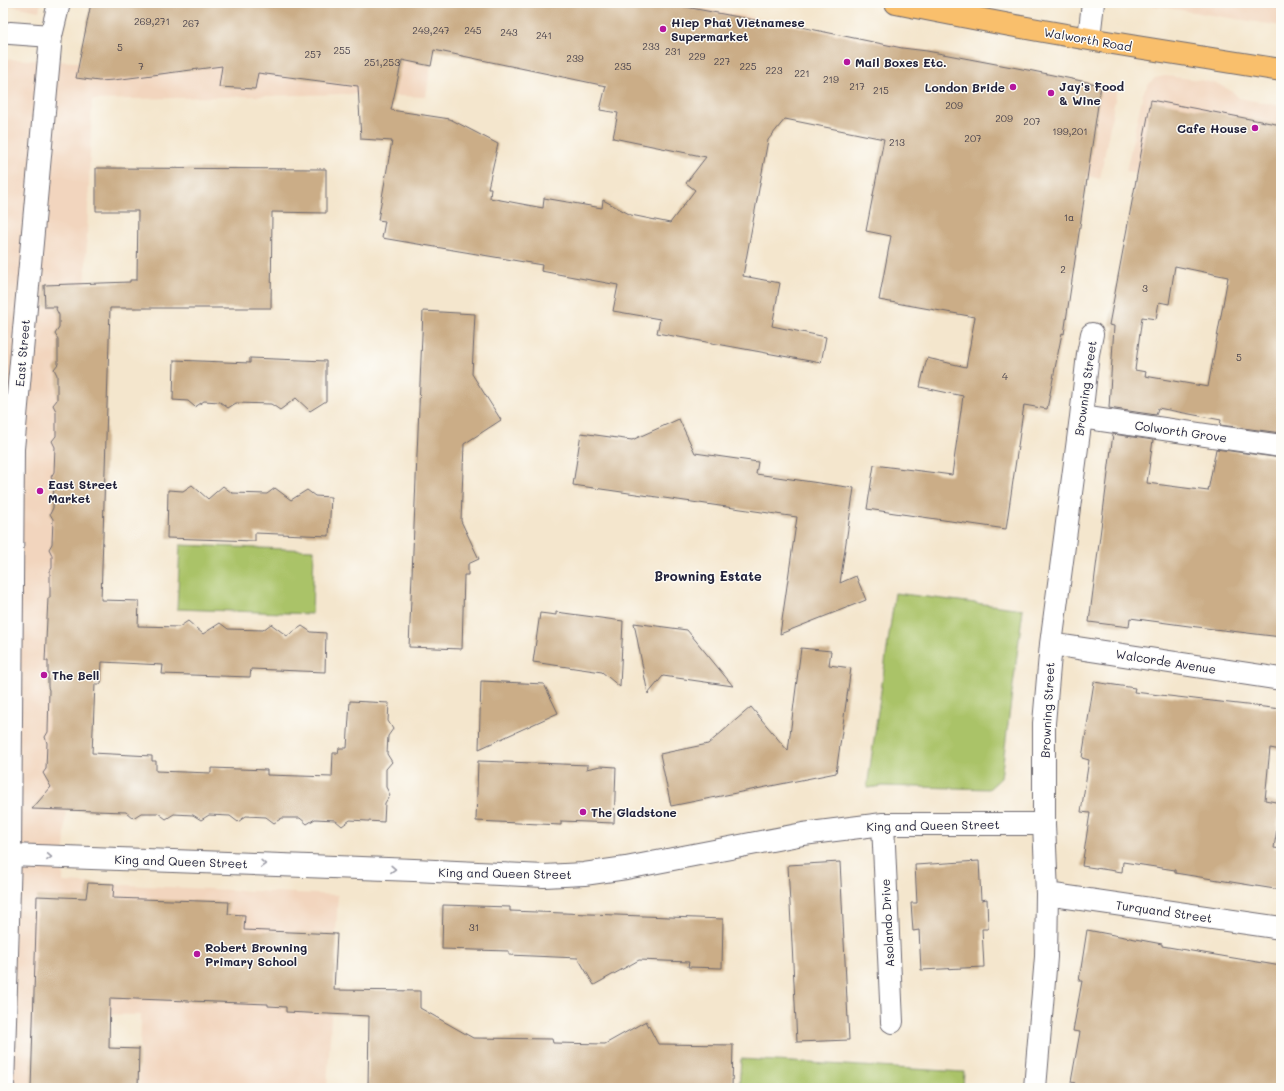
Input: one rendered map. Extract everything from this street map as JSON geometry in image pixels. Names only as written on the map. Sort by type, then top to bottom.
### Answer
[{"type":"main road","name":"Walworth Road","points":[[896,3],[981,20],[1281,70]]},
{"type":"street","name":"East Street","points":[[3,1088],[10,855],[13,449],[51,36],[59,3]]},
{"type":"street","points":[[1089,38],[1093,3]]},
{"type":"street","points":[[10,33],[51,36]]},
{"type":"street","name":"Browning Street","points":[[1035,1088],[1046,957],[1047,894],[1044,824],[1044,723],[1051,644],[1088,354],[1092,334]]},
{"type":"street","name":"Colworth Grove","points":[[1081,417],[1281,446]]},
{"type":"street","name":"Walcorde Avenue","points":[[1051,644],[1281,679]]},
{"type":"street","name":"King and Queen Street","points":[[10,855],[544,876],[584,874],[626,868],[803,834],[882,824],[1044,824]]},
{"type":"street","name":"Asolando Drive","points":[[882,824],[892,1022]]},
{"type":"street","name":"Turquand Street","points":[[1047,894],[1281,928]]},
{"type":"shaded area","points":[[3,3],[41,3],[39,11]]},
{"type":"shaded area","points":[[92,3],[675,3],[1028,70],[1117,89],[1100,179],[891,125],[435,38],[426,97],[344,94],[92,100],[63,882],[338,895],[327,1088],[139,1088],[141,1015],[55,1013],[50,1088],[3,1088],[3,59],[79,62]]},
{"type":"shaded area","points":[[1136,3],[1281,3],[1281,26]]},
{"type":"shaded area","points":[[1165,76],[1200,80],[1218,84],[1233,92],[1239,98],[1281,106],[1281,197],[1126,171],[1143,93],[1155,78]]},
{"type":"green space","points":[[180,545],[314,550],[312,614],[177,609]]},
{"type":"green space","points":[[895,593],[1023,609],[1001,778],[989,789],[883,786],[867,788]]},
{"type":"green space","points":[[741,1059],[964,1072],[963,1088],[739,1088]]},
{"type":"building","points":[[91,3],[665,3],[770,23],[796,26],[902,48],[927,51],[1101,85],[1064,334],[1062,333],[1047,409],[1024,405],[1006,529],[867,509],[874,465],[952,475],[963,396],[920,387],[927,358],[966,367],[975,317],[879,300],[891,236],[866,231],[884,139],[785,119],[768,140],[743,276],[780,283],[772,326],[826,337],[821,363],[657,333],[660,319],[613,311],[618,285],[541,271],[542,265],[382,238],[385,221],[378,220],[392,141],[361,139],[358,86],[258,73],[255,89],[219,87],[222,66],[114,80],[99,81],[76,78]],"holes":[[[434,50],[606,86],[600,110],[618,113],[613,138],[706,157],[686,183],[695,190],[670,223],[631,215],[603,200],[602,208],[544,198],[543,208],[490,198],[491,188],[488,188],[498,144],[450,119],[391,110],[402,60],[431,66]]]},
{"type":"building","points":[[1151,100],[1281,125],[1281,433],[1220,425],[1221,420],[1158,408],[1156,415],[1109,408],[1114,326],[1109,325]],"holes":[[[1175,266],[1228,277],[1208,387],[1145,376],[1146,372],[1135,370],[1142,317],[1156,319],[1159,302],[1169,304]]]},
{"type":"building","points":[[96,168],[326,169],[326,213],[272,212],[271,308],[110,308],[101,600],[139,601],[138,626],[179,627],[188,621],[203,634],[220,623],[228,629],[263,630],[271,624],[287,636],[302,626],[311,632],[326,633],[325,672],[251,669],[250,677],[162,674],[163,665],[102,662],[101,684],[95,684],[92,753],[152,756],[152,761],[156,761],[156,771],[211,773],[211,768],[267,770],[267,775],[332,777],[333,753],[338,753],[339,748],[347,748],[350,701],[389,703],[388,721],[393,729],[388,736],[387,754],[392,762],[386,769],[386,787],[390,795],[385,803],[384,822],[350,820],[342,826],[335,820],[315,819],[307,824],[300,818],[282,818],[274,823],[266,817],[246,816],[238,822],[230,816],[209,815],[201,820],[193,815],[174,814],[166,819],[158,813],[141,813],[133,818],[126,812],[32,809],[51,787],[43,773],[46,769],[47,743],[45,737],[48,732],[48,661],[45,661],[48,598],[50,598],[50,571],[52,568],[52,555],[49,549],[52,544],[53,519],[50,514],[53,508],[54,483],[51,477],[54,472],[55,447],[52,441],[56,436],[56,411],[53,405],[57,400],[57,375],[54,369],[58,364],[58,339],[55,334],[59,328],[59,315],[56,309],[57,307],[45,307],[44,285],[130,282],[130,280],[137,280],[138,211],[96,211]]},
{"type":"building","points":[[423,311],[475,314],[472,374],[501,420],[464,444],[461,521],[479,559],[468,564],[468,575],[464,575],[462,649],[409,647]]},
{"type":"building","points":[[250,358],[326,361],[326,401],[310,411],[296,398],[280,410],[271,404],[236,403],[228,408],[220,402],[204,401],[195,407],[188,401],[173,400],[174,360],[250,363]]},
{"type":"building","points":[[679,419],[695,453],[758,462],[756,474],[854,488],[840,583],[856,576],[866,600],[780,634],[797,517],[573,485],[581,433],[632,440]]},
{"type":"building","points":[[1113,434],[1153,440],[1147,483],[1208,491],[1216,449],[1281,458],[1281,637],[1130,618],[1129,627],[1089,622]]},
{"type":"building","points":[[192,485],[208,499],[223,486],[232,493],[267,494],[275,488],[291,500],[307,490],[315,496],[331,497],[329,536],[255,533],[255,541],[167,538],[168,490],[183,491]]},
{"type":"building","points":[[556,612],[623,621],[620,687],[602,672],[533,662],[540,613],[556,615]]},
{"type":"building","points":[[634,623],[687,630],[733,686],[663,676],[648,694]]},
{"type":"building","points":[[801,648],[831,651],[829,665],[851,668],[836,773],[671,806],[660,754],[708,744],[751,707],[788,751]]},
{"type":"building","points":[[481,681],[544,684],[558,713],[479,749]]},
{"type":"building","points":[[1094,682],[1135,688],[1134,692],[1281,709],[1281,750],[1270,748],[1265,800],[1281,803],[1274,848],[1281,849],[1281,890],[1175,873],[1175,870],[1123,862],[1122,872],[1082,866],[1090,813],[1081,812],[1089,760],[1082,758]]},
{"type":"building","points":[[478,761],[589,765],[586,769],[601,766],[616,767],[614,823],[561,821],[561,825],[476,821]]},
{"type":"building","points":[[979,861],[981,900],[987,899],[988,929],[982,929],[984,967],[921,970],[919,930],[913,931],[911,903],[917,903],[915,865]]},
{"type":"building","points":[[840,862],[849,1040],[797,1042],[788,865]]},
{"type":"building","points":[[88,883],[114,884],[113,898],[229,902],[228,914],[245,915],[244,930],[337,934],[334,990],[420,991],[420,1008],[473,1038],[552,1039],[553,1043],[605,1044],[646,1021],[658,1044],[733,1045],[732,1088],[368,1087],[369,1016],[286,1012],[286,1007],[268,1006],[268,1004],[110,998],[109,1048],[139,1049],[138,1088],[31,1088],[37,896],[86,898]]},
{"type":"building","points":[[443,905],[510,907],[510,911],[723,919],[722,968],[688,967],[689,962],[639,960],[594,985],[578,958],[509,955],[509,951],[442,949]]},
{"type":"building","points":[[1087,930],[1162,944],[1162,946],[1281,966],[1281,1088],[1074,1088],[1075,1083],[1071,1082],[1080,1032],[1073,1031],[1082,981],[1079,981]]},
{"type":"place","name":"Hiep Phat Vietnamese Supermarket","points":[[663,29]]},
{"type":"place","name":"Mail Boxes Etc.","points":[[847,62]]},
{"type":"place","name":"London Bride","points":[[1013,87]]},
{"type":"place","name":"Jay's Food & Wine","points":[[1051,93]]},
{"type":"place","name":"Cafe House","points":[[1255,128]]},
{"type":"place","name":"East Street Market","points":[[40,491]]},
{"type":"place","name":"The Bell","points":[[44,675]]},
{"type":"place","name":"The Gladstone","points":[[583,812]]},
{"type":"place","name":"Robert Browning Primary School","points":[[197,954]]},
{"type":"district","name":"Browning Estate","points":[[708,575]]}]
